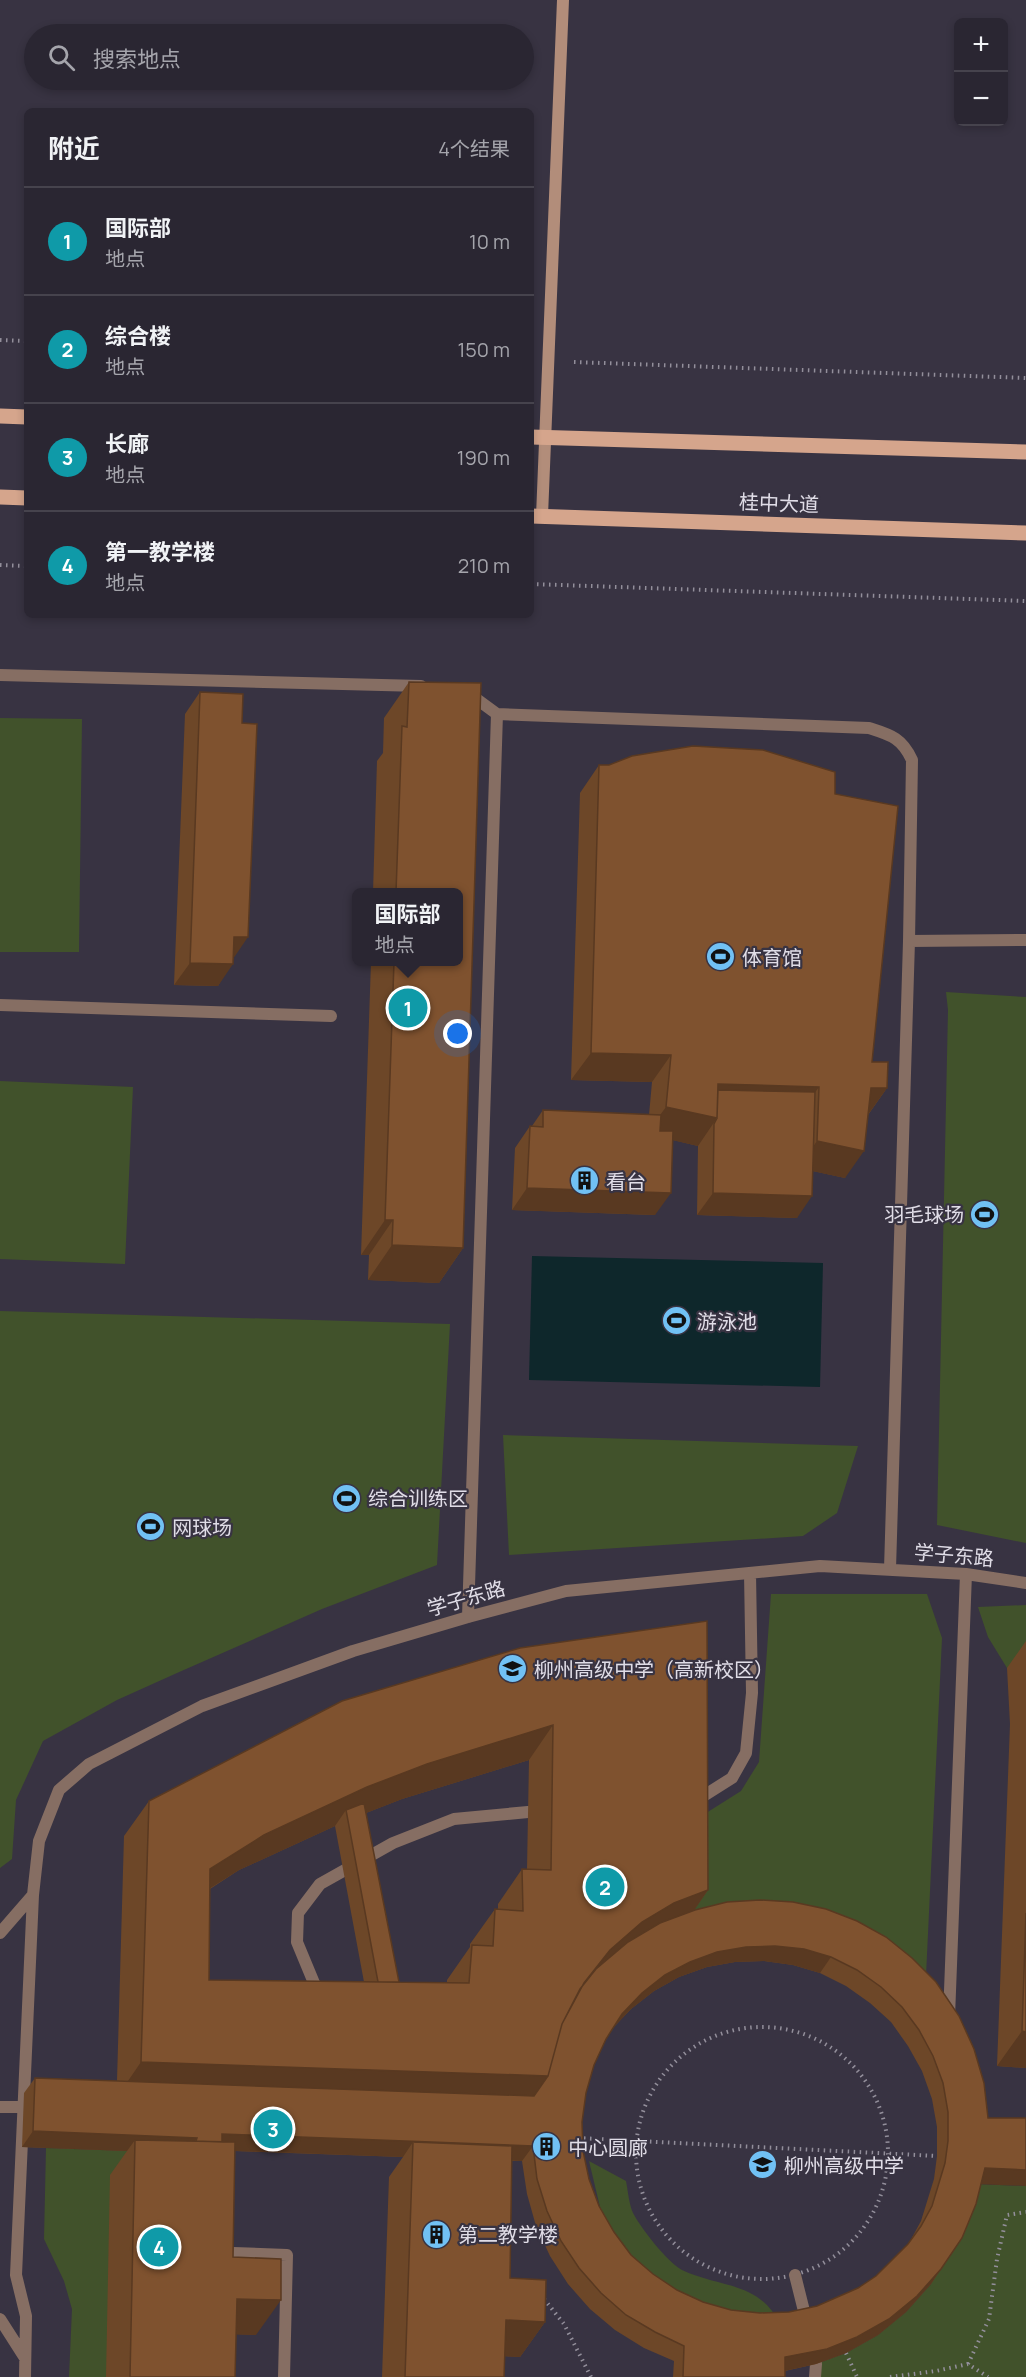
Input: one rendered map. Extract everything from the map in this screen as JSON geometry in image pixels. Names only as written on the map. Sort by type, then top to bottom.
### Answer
[{"type":"main road","points":[[0,416],[24,417]]},
{"type":"main road","points":[[534,437],[1026,452]]},
{"type":"main road","points":[[0,497],[24,498]]},
{"type":"main road","name":"桂中大道","points":[[537,516],[1026,533]]},
{"type":"street","points":[[537,516],[547,438],[563,0]]},
{"type":"lane","points":[[0,675],[461,687],[498,714],[869,728],[892,735],[906,747],[912,760],[909,941],[890,1569]]},
{"type":"lane","points":[[468,1617],[498,714]]},
{"type":"lane","points":[[909,941],[1026,940]]},
{"type":"lane","points":[[0,1005],[331,1016]]},
{"type":"lane","name":"学子东路","points":[[25,2377],[26,2316],[16,2275],[33,1895],[39,1841],[59,1790],[89,1764],[202,1706],[353,1651],[566,1591],[820,1566],[966,1574],[1026,1583]]},
{"type":"lane","points":[[684,1809],[732,1778],[746,1753],[752,1693],[750,1573]]},
{"type":"lane","points":[[949,2032],[966,1574]]},
{"type":"lane","points":[[325,2008],[297,1942],[298,1913],[320,1884],[393,1843],[454,1819],[528,1812]]},
{"type":"lane","points":[[0,1933],[33,1895]]},
{"type":"lane","points":[[0,2106],[23,2107]]},
{"type":"lane","points":[[233,2253],[287,2255],[284,2377]]},
{"type":"lane","points":[[795,2275],[816,2364],[816,2377]]},
{"type":"lane","points":[[0,2319],[26,2359]]},
{"type":"path","points":[[0,340],[24,341]]},
{"type":"path","points":[[550,361],[1026,378]]},
{"type":"path","points":[[0,565],[24,566]]},
{"type":"path","points":[[534,584],[1026,601]]},
{"type":"path","points":[[767,2026],[805,2033],[839,2052],[866,2081],[884,2116],[889,2154],[883,2191],[867,2224],[843,2252],[812,2270],[795,2275],[776,2279],[740,2278],[705,2267],[676,2246],[653,2217],[639,2183],[637,2140],[644,2108],[663,2074],[692,2047],[728,2030],[767,2026]]},
{"type":"path","points":[[572,2138],[937,2156]]},
{"type":"path","points":[[968,2364],[989,2319],[997,2259],[1007,2215],[1026,2212]]},
{"type":"path","points":[[539,2293],[564,2324],[591,2377]]},
{"type":"path","points":[[846,2353],[856,2377]]},
{"type":"path","points":[[890,2377],[968,2364],[988,2377]]},
{"type":"green space","points":[[0,718],[82,719],[79,952],[0,952]]},
{"type":"green space","name":"羽毛球场","points":[[946,992],[1026,997],[1026,1543],[937,1525],[948,1010]]},
{"type":"green space","points":[[0,1081],[133,1087],[125,1264],[0,1259]]},
{"type":"green space","points":[[0,1311],[450,1324],[437,1565],[322,1609],[177,1673],[117,1700],[43,1741],[16,1800],[12,1859],[0,1868]]},
{"type":"green space","points":[[503,1435],[858,1446],[837,1513],[803,1536],[509,1555]]},
{"type":"green space","points":[[771,1594],[927,1594],[942,1638],[925,1997],[684,1925],[684,1827],[741,1791],[759,1762]]},
{"type":"green space","points":[[1026,1605],[1026,1670],[1007,1668],[988,1637],[978,1607]]},
{"type":"green space","points":[[46,2148],[186,2153],[106,2377],[69,2377],[72,2309],[64,2281],[44,2239]]},
{"type":"green space","points":[[589,2161],[626,2181],[633,2213],[655,2244],[676,2266],[696,2276],[750,2293],[771,2310],[780,2324],[685,2307],[617,2244],[600,2207]]},
{"type":"green space","points":[[974,2184],[1026,2186],[1026,2377],[815,2377],[816,2364],[846,2353],[878,2335],[906,2312],[931,2284]]},
{"type":"shaded area","name":"游泳池","points":[[532,1256],[823,1263],[820,1387],[529,1380]]},
{"type":"building","points":[[409,682],[481,683],[463,1248],[392,1245],[393,1220],[385,1220],[394,966],[463,966],[463,888],[396,888],[402,726],[407,727]]},
{"type":"building","points":[[200,692],[243,694],[242,723],[257,724],[248,937],[234,937],[233,964],[190,963]]},
{"type":"building","name":"体育馆","points":[[693,746],[763,750],[835,772],[835,794],[898,806],[872,1062],[888,1062],[887,1088],[871,1088],[864,1151],[817,1141],[819,1087],[718,1084],[717,1118],[666,1107],[671,1055],[591,1053],[599,765],[609,765],[632,756]]},
{"type":"building","points":[[718,1090],[815,1092],[812,1196],[713,1193],[714,1124],[717,1118]]},
{"type":"building","name":"看台","points":[[543,1110],[661,1115],[660,1131],[673,1131],[671,1193],[527,1188],[530,1126],[543,1127]]},
{"type":"building","points":[[707,1621],[708,1890],[674,1903],[642,1922],[610,1950],[584,1983],[562,2024],[548,2076],[141,2062],[149,1801],[342,1701],[520,1648]],"holes":[[[553,1725],[551,1870],[522,1869],[523,1911],[495,1909],[493,1946],[472,1945],[469,1983],[209,1980],[210,1869],[264,1835],[367,1787],[427,1764]]]},
{"type":"building","points":[[364,1803],[399,1982],[378,1982],[346,1810]]},
{"type":"building","points":[[760,1900],[793,1902],[826,1909],[857,1921],[886,1937],[936,1982],[959,2016],[974,2049],[984,2083],[988,2118],[1026,2118],[1026,2170],[985,2168],[976,2204],[962,2238],[941,2269],[917,2296],[889,2319],[857,2337],[827,2349],[785,2357],[785,2377],[683,2377],[684,2346],[626,2315],[601,2293],[579,2268],[561,2241],[547,2211],[537,2179],[533,2146],[222,2134],[222,2142],[196,2141],[197,2138],[33,2131],[35,2078],[534,2096],[548,2076],[562,2024],[580,1989],[596,1969],[628,1942],[660,1923],[695,1910],[727,1902]],"holes":[[[775,1946],[804,1949],[831,1957],[857,1970],[881,1987],[902,2007],[919,2030],[933,2056],[943,2083],[948,2112],[945,2163],[932,2206],[921,2226],[908,2244],[876,2276],[858,2288],[817,2306],[789,2312],[760,2313],[731,2310],[703,2302],[677,2290],[631,2255],[614,2232],[599,2206],[589,2179],[583,2151],[582,2122],[586,2093],[594,2065],[606,2039],[622,2014],[642,1993],[665,1975],[717,1952],[746,1947]]]},
{"type":"building","points":[[1026,1913],[1026,2032],[1022,2031]]},
{"type":"building","points":[[135,2140],[235,2142],[233,2257],[281,2259],[281,2300],[237,2299],[235,2377],[130,2377]]},
{"type":"building","name":"第二教学楼","points":[[413,2142],[512,2146],[510,2278],[546,2280],[545,2322],[506,2320],[504,2377],[405,2377]]},
{"type":"place","name":"体育馆","points":[[721,957]]},
{"type":"place","name":"国际部","points":[[408,1008]]},
{"type":"place","name":"看台","points":[[585,1181]]},
{"type":"place","name":"羽毛球场","points":[[985,1214]]},
{"type":"place","name":"游泳池","points":[[676,1321]]},
{"type":"place","name":"综合训练区","points":[[347,1498]]},
{"type":"place","name":"网球场","points":[[151,1527]]},
{"type":"place","name":"柳州高级中学（高新校区）","points":[[513,1669]]},
{"type":"place","name":"综合楼","points":[[605,1887]]},
{"type":"place","name":"长廊","points":[[273,2129]]},
{"type":"place","name":"中心圆廊","points":[[547,2147]]},
{"type":"place","name":"柳州高级中学","points":[[763,2165]]},
{"type":"place","name":"第二教学楼","points":[[437,2234]]},
{"type":"place","name":"第一教学楼","points":[[159,2247]]}]
